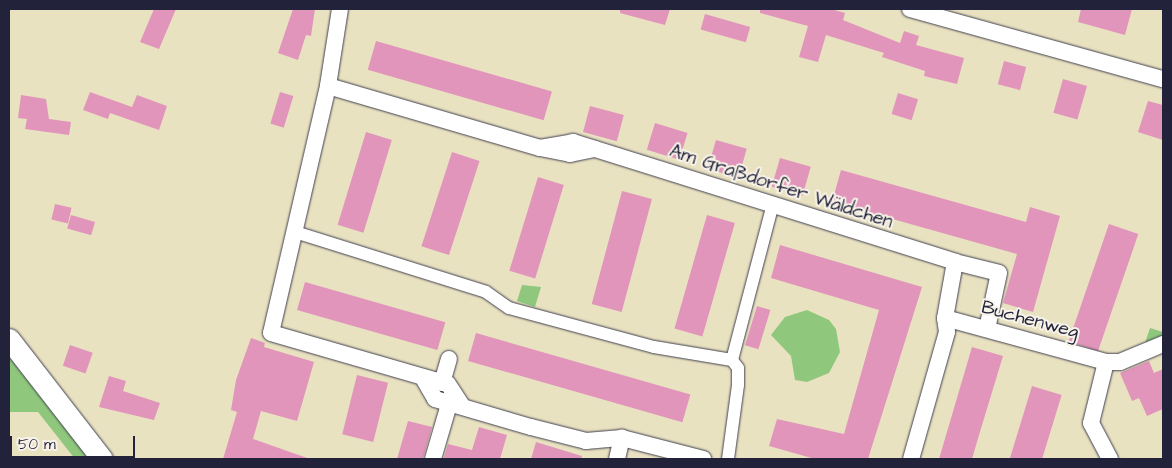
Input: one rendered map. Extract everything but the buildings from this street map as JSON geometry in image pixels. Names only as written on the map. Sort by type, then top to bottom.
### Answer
[{"type":"street","points":[[340,9],[328,86],[271,333],[423,378],[435,399],[452,396],[586,441],[622,438],[703,459]]},
{"type":"street","points":[[910,9],[1163,80]]},
{"type":"street","name":"Am Graßdorfer Wäldchen","points":[[328,86],[540,148],[573,142],[772,207],[955,262],[999,273],[987,330]]},
{"type":"street","points":[[732,360],[772,207]]},
{"type":"street","points":[[295,232],[486,292],[509,308],[654,347],[732,360],[738,368],[738,385],[728,459]]},
{"type":"street","points":[[911,459],[947,332],[944,318],[955,262]]},
{"type":"street","name":"Buchenweg","points":[[944,318],[1106,362],[1120,362],[1163,344]]},
{"type":"street","points":[[9,339],[102,459]]},
{"type":"street","points":[[433,459],[452,396],[448,359]]},
{"type":"street","points":[[1106,362],[1091,423],[1110,459]]},
{"type":"street","points":[[617,459],[622,438]]},
{"type":"green space","points":[[522,285],[541,287],[535,307],[517,301]]},
{"type":"green space","points":[[807,310],[829,320],[836,329],[840,352],[829,373],[807,382],[795,380],[791,356],[771,335],[785,317]]},
{"type":"green space","points":[[1150,328],[1163,332],[1163,338],[1144,346]]},
{"type":"green space","points":[[9,356],[90,459],[75,459],[38,412],[9,412]]}]
